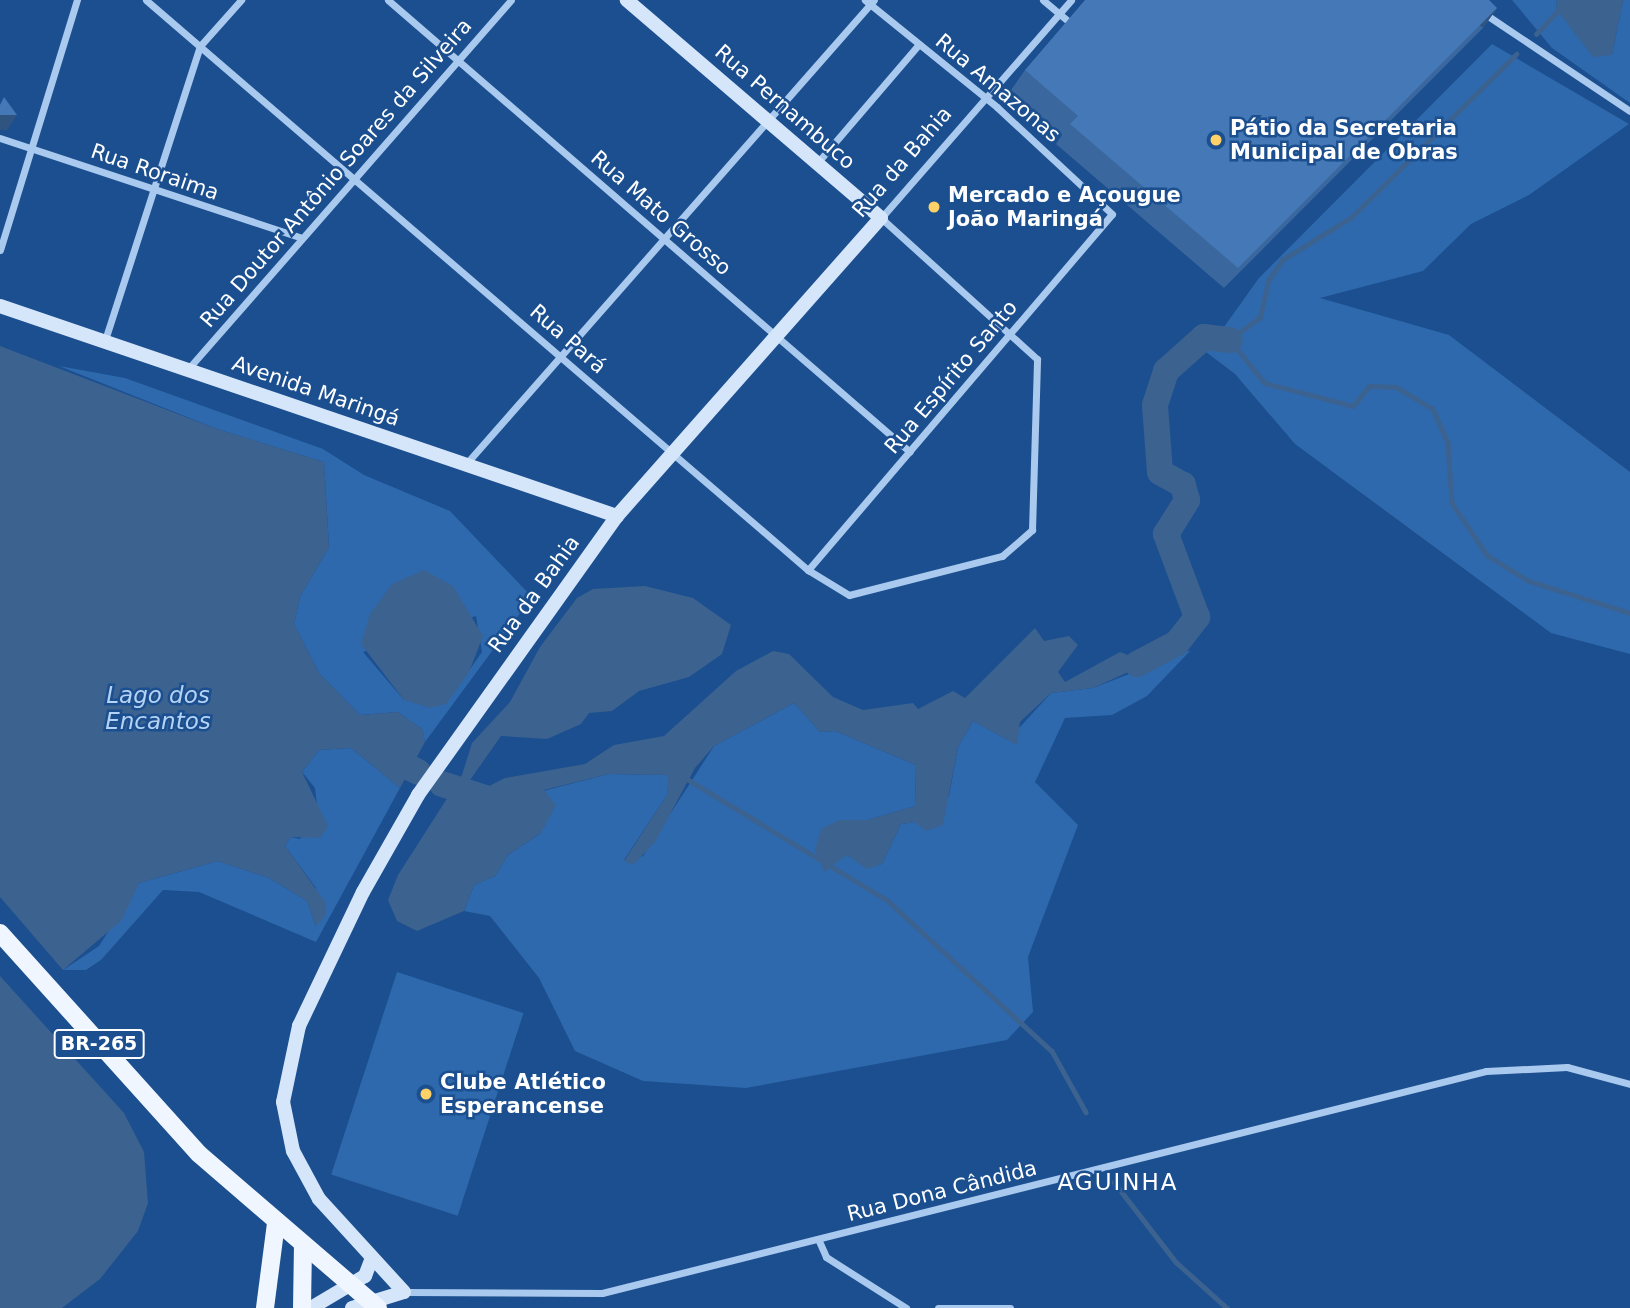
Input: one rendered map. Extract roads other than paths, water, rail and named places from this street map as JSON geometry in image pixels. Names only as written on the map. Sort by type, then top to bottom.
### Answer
[{"type":"main road","name":"BR-265","points":[[0,933],[199,1154],[276,1223],[374,1304]]},
{"type":"main road","points":[[265,1308],[276,1223]]},
{"type":"main road","points":[[302,1308],[303,1246]]},
{"type":"street","points":[[0,250],[77,0]]},
{"type":"street","name":"Rua Pará","points":[[146,0],[355,176],[832,589],[858,595],[1002,556]]},
{"type":"street","points":[[103,344],[150,191],[200,46],[241,0]]},
{"type":"street","name":"Rua Mato Grosso","points":[[388,0],[910,452]]},
{"type":"street","name":"Rua Doutor Antônio Soares da Silveira","points":[[188,369],[300,237],[511,0]]},
{"type":"street","name":"Rua Pernambuco","points":[[627,0],[769,119],[1032,352],[1040,374],[1036,517],[1026,540],[1002,556]]},
{"type":"street","points":[[1043,0],[1082,32]]},
{"type":"street","name":"Rua da Bahia","points":[[404,1292],[372,1258],[301,1170],[283,1102],[289,1056],[363,892],[418,795],[617,516],[1071,0]]},
{"type":"street","points":[[465,465],[870,1]]},
{"type":"street","name":"Rua Amazonas","points":[[870,1],[1107,204]]},
{"type":"street","points":[[1473,4],[1630,111]]},
{"type":"street","points":[[818,162],[919,44]]},
{"type":"street","name":"Rua Roraima","points":[[0,138],[150,191],[300,237]]},
{"type":"street","name":"Rua Espírito Santo","points":[[808,570],[1108,223],[1107,204]]},
{"type":"street","name":"Avenida Maringá","points":[[0,306],[103,344],[188,369],[617,516]]},
{"type":"street","name":"Rua Dona Cândida","points":[[404,1292],[602,1293],[819,1241],[1486,1070],[1567,1067],[1630,1084]]},
{"type":"street","points":[[819,1241],[826,1257],[906,1308]]},
{"type":"street","points":[[311,1308],[352,1287],[372,1258]]},
{"type":"street","points":[[352,1308],[374,1304],[404,1292]]},
{"type":"street","points":[[887,1308],[894,1299]]},
{"type":"street","points":[[938,1308],[1010,1308]]},
{"type":"water","points":[[1557,0],[1623,0],[1612,55],[1593,57],[1556,9]]},
{"type":"water","name":"Lago dos Encantos","points":[[0,346],[217,429],[324,462],[329,547],[300,597],[294,624],[319,673],[360,715],[398,712],[422,729],[425,742],[400,788],[351,748],[319,750],[302,772],[328,826],[320,838],[291,837],[285,846],[326,903],[325,916],[316,926],[307,901],[269,878],[218,861],[139,883],[122,920],[63,970],[0,897]]},
{"type":"water","points":[[424,570],[453,586],[483,636],[469,672],[446,704],[430,708],[404,700],[361,644],[370,614],[392,584]]},
{"type":"water","points":[[645,586],[693,598],[731,625],[722,654],[689,677],[639,691],[612,711],[589,713],[581,724],[547,739],[501,736],[470,780],[483,789],[505,778],[585,764],[614,745],[664,736],[736,671],[773,651],[789,654],[833,697],[863,710],[913,703],[918,709],[953,691],[965,698],[1035,628],[1044,641],[1069,636],[1078,645],[1058,672],[1065,682],[1120,652],[1133,657],[1159,645],[1173,652],[1093,688],[1051,693],[1020,722],[1017,745],[973,721],[958,747],[943,825],[926,831],[915,822],[901,824],[882,864],[867,869],[847,855],[824,872],[815,850],[821,829],[839,820],[867,820],[915,806],[916,765],[835,731],[820,732],[794,703],[714,746],[695,768],[655,842],[633,865],[624,861],[667,795],[668,775],[609,774],[544,790],[556,805],[541,833],[508,855],[495,876],[474,885],[464,911],[417,931],[397,921],[388,900],[398,875],[462,775],[472,743],[510,702],[540,647],[577,598],[593,589]]},
{"type":"water","points":[[0,976],[124,1113],[144,1152],[148,1203],[138,1231],[100,1279],[62,1308],[0,1308]]},
{"type":"waterway","points":[[1536,34],[1568,0]]},
{"type":"waterway","points":[[1517,54],[1351,218],[1283,260],[1269,280],[1260,318],[1230,340],[1265,383],[1353,406],[1369,386],[1396,387],[1433,409],[1448,443],[1452,503],[1487,555],[1529,581],[1630,613]]},
{"type":"waterway","points":[[1137,664],[1177,643],[1197,617],[1166,534],[1187,500],[1183,485],[1160,472],[1155,405],[1166,371],[1204,337],[1230,340]]},
{"type":"waterway","points":[[379,752],[418,772]]},
{"type":"waterway","points":[[687,779],[887,900],[1052,1051],[1086,1112]]},
{"type":"waterway","points":[[442,784],[485,798]]},
{"type":"waterway","points":[[1114,1182],[1176,1262],[1227,1308]]},
{"type":"place","name":"Pátio da Secretaria Municipal de Obras","points":[[1216,140]]},
{"type":"place","name":"Mercado e Açougue João Maringá","points":[[934,207]]},
{"type":"place","name":"Clube Atlético Esperancense","points":[[426,1094]]},
{"type":"district","name":"AGUINHA","points":[[1118,1182]]}]
